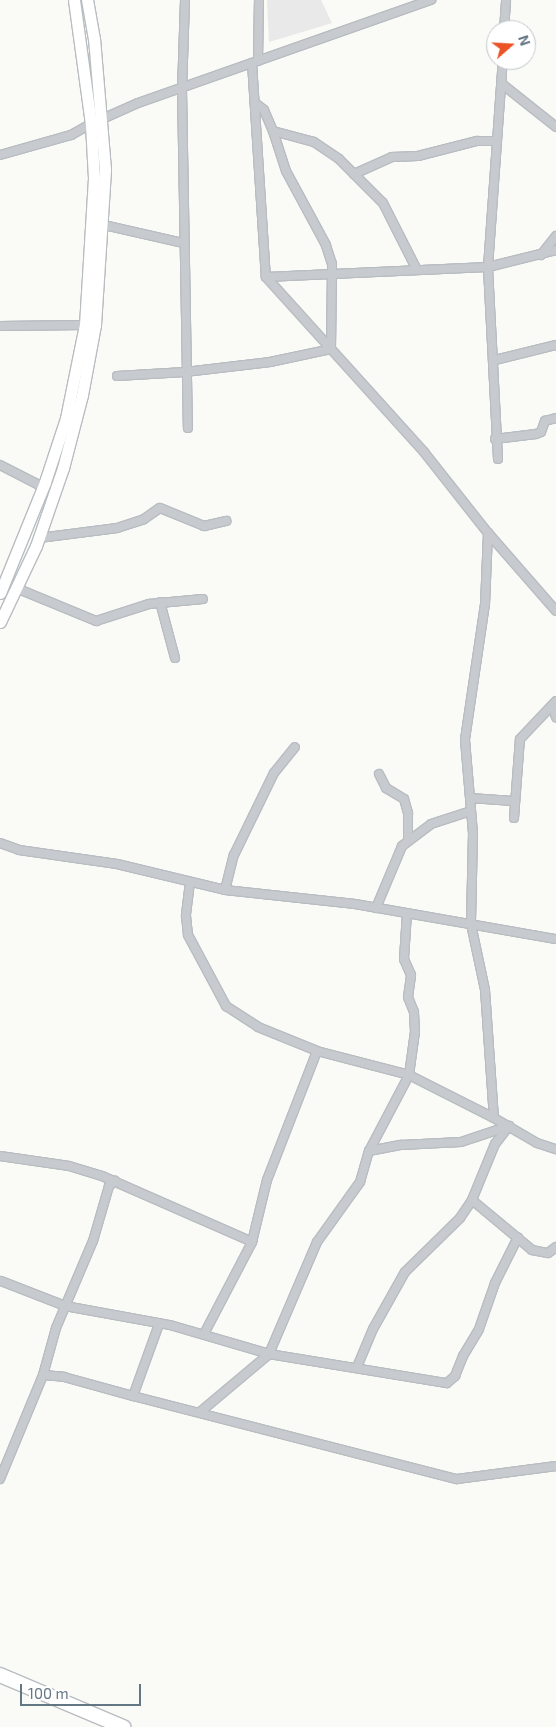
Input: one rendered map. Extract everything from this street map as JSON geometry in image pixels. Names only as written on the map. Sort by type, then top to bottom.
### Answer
[{"type":"highway","points":[[0,1675],[123,1727]]},
{"type":"main road","points":[[0,593],[43,487],[66,418],[85,325],[92,245],[91,124],[74,0]]},
{"type":"main road","points":[[0,622],[39,538],[63,468],[82,395],[95,325],[104,225],[102,119],[94,39],[87,0]]},
{"type":"street","points":[[185,0],[182,90],[185,372],[188,428]]},
{"type":"street","points":[[260,0],[255,62],[255,103],[262,264],[266,277],[424,452],[488,533],[556,611]]},
{"type":"street","points":[[102,119],[138,103],[182,90],[255,62],[431,0]]},
{"type":"street","points":[[505,20],[506,0]]},
{"type":"street","points":[[498,459],[495,439],[495,360],[488,267],[503,70]]},
{"type":"street","points":[[502,84],[556,127]]},
{"type":"street","points":[[255,103],[264,110],[274,130],[286,170],[326,244],[334,275],[331,348]]},
{"type":"street","points":[[0,155],[71,135],[91,124]]},
{"type":"street","points":[[274,130],[314,142],[354,174],[383,203],[417,270]]},
{"type":"street","points":[[354,174],[392,157],[418,156],[477,141],[496,141]]},
{"type":"street","points":[[104,225],[184,243]]},
{"type":"street","points":[[541,255],[556,237]]},
{"type":"street","points":[[266,277],[488,267],[556,250]]},
{"type":"street","points":[[0,326],[85,325]]},
{"type":"street","points":[[495,360],[556,345]]},
{"type":"street","points":[[116,376],[185,372],[270,362],[331,348]]},
{"type":"street","points":[[495,439],[536,434],[541,432],[545,421],[556,418]]},
{"type":"street","points":[[0,465],[43,487]]},
{"type":"street","points":[[39,538],[117,528],[144,519],[160,508],[204,526],[226,520]]},
{"type":"street","points":[[488,533],[485,604],[465,740],[471,811],[472,924],[485,990],[494,1118]]},
{"type":"street","points":[[16,588],[96,620],[160,602],[203,599]]},
{"type":"street","points":[[549,603],[556,597]]},
{"type":"street","points":[[160,602],[175,658]]},
{"type":"street","points":[[554,704],[556,717]]},
{"type":"street","points":[[514,818],[513,801],[520,739],[554,704]]},
{"type":"street","points":[[225,890],[234,855],[274,773],[295,747]]},
{"type":"street","points":[[379,774],[386,788],[404,799],[408,813],[408,840]]},
{"type":"street","points":[[470,798],[513,801]]},
{"type":"street","points":[[376,908],[385,879],[408,840],[431,824],[471,811]]},
{"type":"street","points":[[0,844],[19,850],[117,864],[225,890],[376,908],[556,939]]},
{"type":"street","points":[[190,882],[186,916],[188,935],[226,1006],[258,1027],[317,1051],[409,1075],[494,1118],[537,1143],[556,1149]]},
{"type":"street","points":[[200,1412],[269,1354],[317,1242],[360,1182],[369,1151],[409,1075],[415,1032],[414,1012],[408,997],[411,975],[404,959],[406,913]]},
{"type":"street","points":[[204,1334],[252,1242],[267,1180],[317,1051]]},
{"type":"street","points":[[369,1151],[401,1145],[461,1142],[509,1126]]},
{"type":"street","points":[[357,1367],[373,1329],[405,1272],[460,1218],[472,1200],[495,1144],[509,1126]]},
{"type":"street","points":[[0,1156],[69,1166],[115,1181],[252,1242]]},
{"type":"street","points":[[0,1479],[43,1375],[65,1306],[93,1241],[110,1186],[115,1181]]},
{"type":"street","points":[[472,1200],[541,1254],[548,1253],[556,1247]]},
{"type":"street","points":[[1,1282],[65,1306],[204,1334],[269,1354],[357,1367],[408,1378],[452,1381],[479,1329],[495,1283],[518,1237]]},
{"type":"street","points":[[133,1396],[159,1324]]},
{"type":"street","points":[[43,1375],[64,1377],[456,1479],[556,1466]]},
{"type":"shaded area","points":[[267,0],[321,0],[332,23],[269,42]]}]
